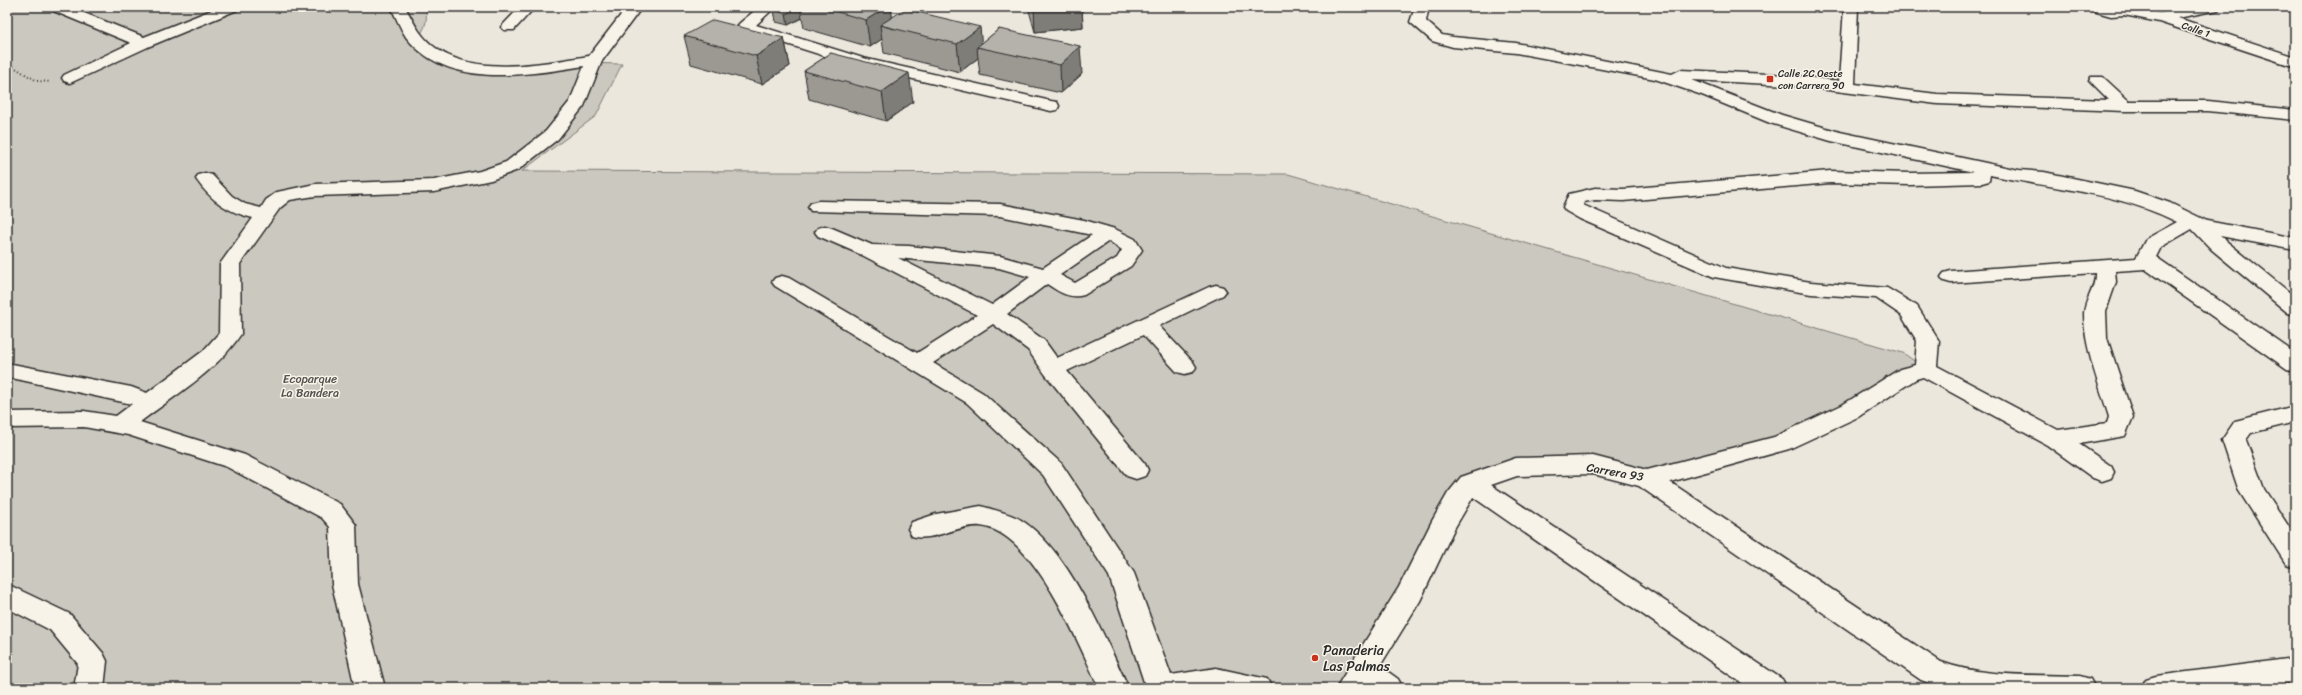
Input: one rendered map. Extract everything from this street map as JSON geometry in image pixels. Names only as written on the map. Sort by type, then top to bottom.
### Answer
[{"type":"street","points":[[56,7],[144,44]]},
{"type":"street","points":[[70,78],[144,44],[232,7]]},
{"type":"street","points":[[398,7],[406,26],[421,44],[446,61],[469,68],[491,71],[594,60]]},
{"type":"street","points":[[509,27],[528,7]]},
{"type":"street","points":[[120,425],[210,356],[230,334],[230,264],[273,204],[284,196],[315,190],[434,186],[484,176],[512,166],[552,135],[574,108],[578,102],[594,60],[635,7]]},
{"type":"street","points":[[768,7],[745,26],[859,62],[1051,106]]},
{"type":"street","points":[[1422,7],[1418,22],[1436,38],[1453,42],[1516,48],[1658,75],[1708,91],[1776,119],[1837,137],[2019,176]]},
{"type":"street","points":[[1847,86],[1851,7]]},
{"type":"street","name":"Calle 1","points":[[2094,7],[2111,12],[2124,11],[2162,18],[2295,62]]},
{"type":"street","points":[[2162,18],[2213,7]]},
{"type":"street","points":[[1658,75],[1789,80],[1847,86],[1937,99],[2126,106],[2208,106],[2295,115]]},
{"type":"street","points":[[2097,80],[2126,106]]},
{"type":"street","points":[[2102,472],[2055,438],[1971,395],[1926,369],[1928,341],[1909,311],[1895,300],[1880,292],[1811,288],[1720,273],[1587,215],[1573,207],[1576,198],[1594,194],[1655,193],[1815,178],[1910,179],[2019,176],[2044,178],[2135,197],[2197,224],[2295,244]]},
{"type":"street","points":[[205,179],[220,198],[244,211],[267,214]]},
{"type":"street","points":[[818,207],[1000,210],[1046,217],[1108,233],[1128,243],[1132,250],[1124,262],[1077,290],[1071,290],[1046,275],[1000,262],[909,252],[870,251]]},
{"type":"street","points":[[2197,224],[2153,243],[2146,257],[2149,263],[2295,364]]},
{"type":"street","points":[[2197,224],[2228,254],[2295,308]]},
{"type":"street","points":[[825,232],[870,251],[993,314],[1036,345],[1053,369],[1136,470]]},
{"type":"street","points":[[916,364],[993,314],[1046,275],[1108,233]]},
{"type":"street","points":[[2272,239],[2295,258]]},
{"type":"street","points":[[1951,277],[2149,263]]},
{"type":"street","points":[[2055,438],[2117,430],[2121,417],[2096,338],[2095,311],[2106,282],[2104,266]]},
{"type":"street","points":[[782,282],[916,364],[975,398],[1052,469],[1121,573],[1163,688],[1216,680],[1257,688]]},
{"type":"street","points":[[1053,369],[1216,291]]},
{"type":"street","points":[[1146,325],[1185,367]]},
{"type":"street","name":"Carrera 93","points":[[1358,679],[1410,593],[1456,500],[1470,484],[1516,467],[1593,465],[1647,478],[1781,443],[1850,411],[1908,374],[1926,369]]},
{"type":"street","points":[[7,370],[131,395],[142,399],[146,406]]},
{"type":"street","points":[[2295,414],[2243,427],[2234,440],[2252,491],[2295,557]]},
{"type":"street","points":[[7,420],[84,419],[120,425],[236,461],[331,511],[343,525],[345,584],[370,688]]},
{"type":"street","points":[[1647,478],[1931,671],[1962,682],[1982,685],[2080,688]]},
{"type":"street","points":[[1470,484],[1772,688]]},
{"type":"street","points":[[921,529],[936,524],[981,516],[1012,527],[1037,550],[1068,592],[1114,688]]},
{"type":"street","points":[[7,595],[60,622],[93,661],[89,688]]},
{"type":"street","points":[[2156,688],[2295,670]]},
{"type":"street","points":[[1358,679],[1388,688]]},
{"type":"path","points":[[7,63],[37,81],[54,82],[70,78]]},
{"type":"green space","name":"Ecoparque La Bandera","points":[[7,7],[425,7],[426,22],[420,35],[442,59],[475,67],[529,70],[575,63],[622,64],[596,116],[522,171],[1288,174],[1903,353],[1926,369],[1781,443],[1647,479],[1516,467],[1470,483],[1351,688],[7,688]]},
{"type":"building","points":[[780,7],[798,7],[786,14],[774,10]]},
{"type":"building","points":[[820,7],[887,7],[866,20]]},
{"type":"building","points":[[905,9],[980,27],[957,44],[880,25]]},
{"type":"building","points":[[713,20],[784,38],[756,56],[684,36]]},
{"type":"building","points":[[999,29],[1080,46],[1060,65],[977,47]]},
{"type":"building","points":[[831,53],[909,73],[882,92],[804,71]]},
{"type":"place","name":"Calle 2C Oeste con Carrera 90","points":[[1770,79]]},
{"type":"place","name":"Panaderia Las Palmas","points":[[1315,658]]}]
